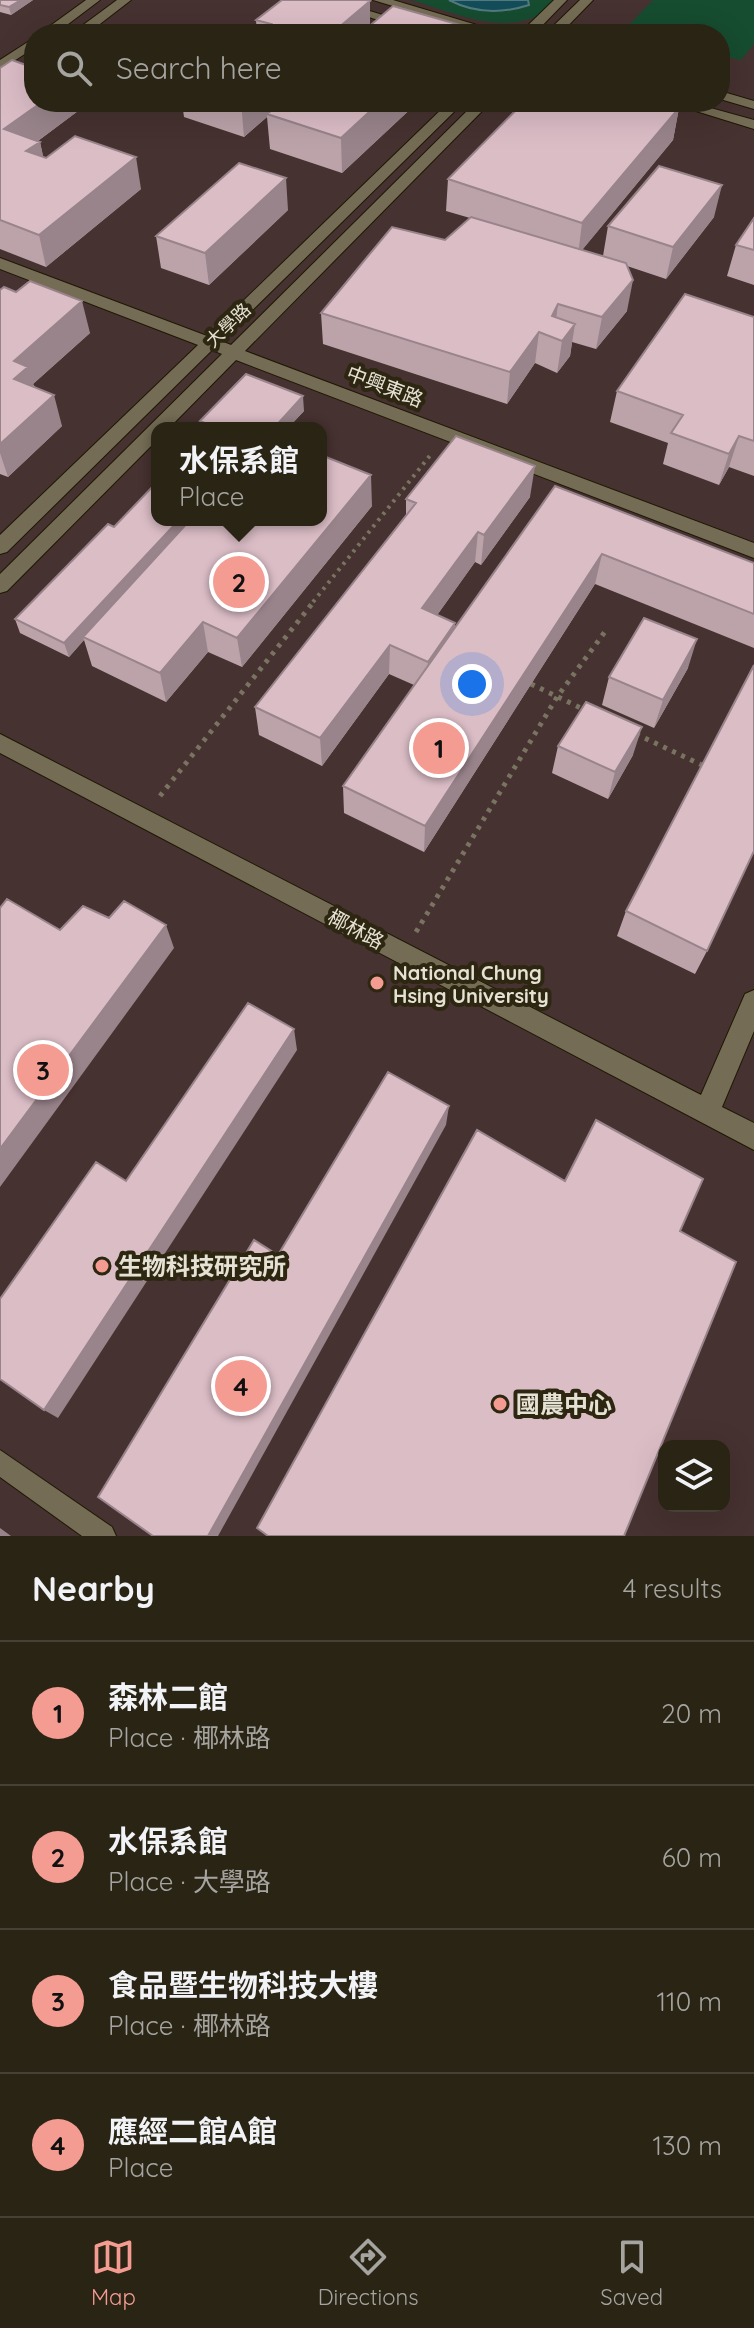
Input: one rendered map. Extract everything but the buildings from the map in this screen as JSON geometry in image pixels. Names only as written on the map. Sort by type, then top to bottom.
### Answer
[{"type":"street","points":[[60,24],[94,0]]},
{"type":"street","points":[[92,24],[125,0]]},
{"type":"street","points":[[319,0],[404,24]]},
{"type":"street","points":[[379,0],[464,24]]},
{"type":"street","points":[[536,24],[561,0]]},
{"type":"street","points":[[562,24],[587,0]]},
{"type":"street","points":[[0,66],[24,49]]},
{"type":"street","points":[[0,89],[24,72]]},
{"type":"street","points":[[730,98],[754,105]]},
{"type":"street","name":"大學路","points":[[0,547],[447,112]]},
{"type":"street","name":"大學路","points":[[164,422],[474,112]]},
{"type":"street","points":[[709,112],[754,125]]},
{"type":"street","name":"中興東路","points":[[0,263],[754,551]]},
{"type":"street","name":"大學路","points":[[0,586],[151,435]]},
{"type":"street","name":"椰林路","points":[[0,743],[754,1137]]},
{"type":"street","points":[[707,1112],[754,1002]]},
{"type":"lane","points":[[0,1462],[103,1536]]},
{"type":"path","points":[[143,818],[448,434]]},
{"type":"path","points":[[403,954],[557,697],[607,629]]},
{"type":"path","points":[[531,684],[600,717]]},
{"type":"path","points":[[628,730],[712,770]]},
{"type":"shaded area","name":"National Chung Hsing University","points":[[0,0],[754,0],[754,1536],[0,1536]]},
{"type":"green space","points":[[411,0],[560,0],[543,13],[507,23],[469,18]]},
{"type":"green space","points":[[653,0],[754,0],[754,44],[741,60],[730,57],[730,24],[630,24]]},
{"type":"water","points":[[449,0],[528,0],[529,5],[488,11],[468,8]]},
{"type":"place","name":"水保系館","points":[[239,582]]},
{"type":"place","name":"森林二館","points":[[439,748]]},
{"type":"place","name":"National Chung Hsing University","points":[[377,983]]},
{"type":"place","name":"食品暨生物科技大樓","points":[[43,1070]]},
{"type":"place","name":"生物科技研究所","points":[[102,1266]]},
{"type":"place","name":"應經二館A館","points":[[241,1386]]},
{"type":"place","name":"國農中心","points":[[500,1404]]}]
